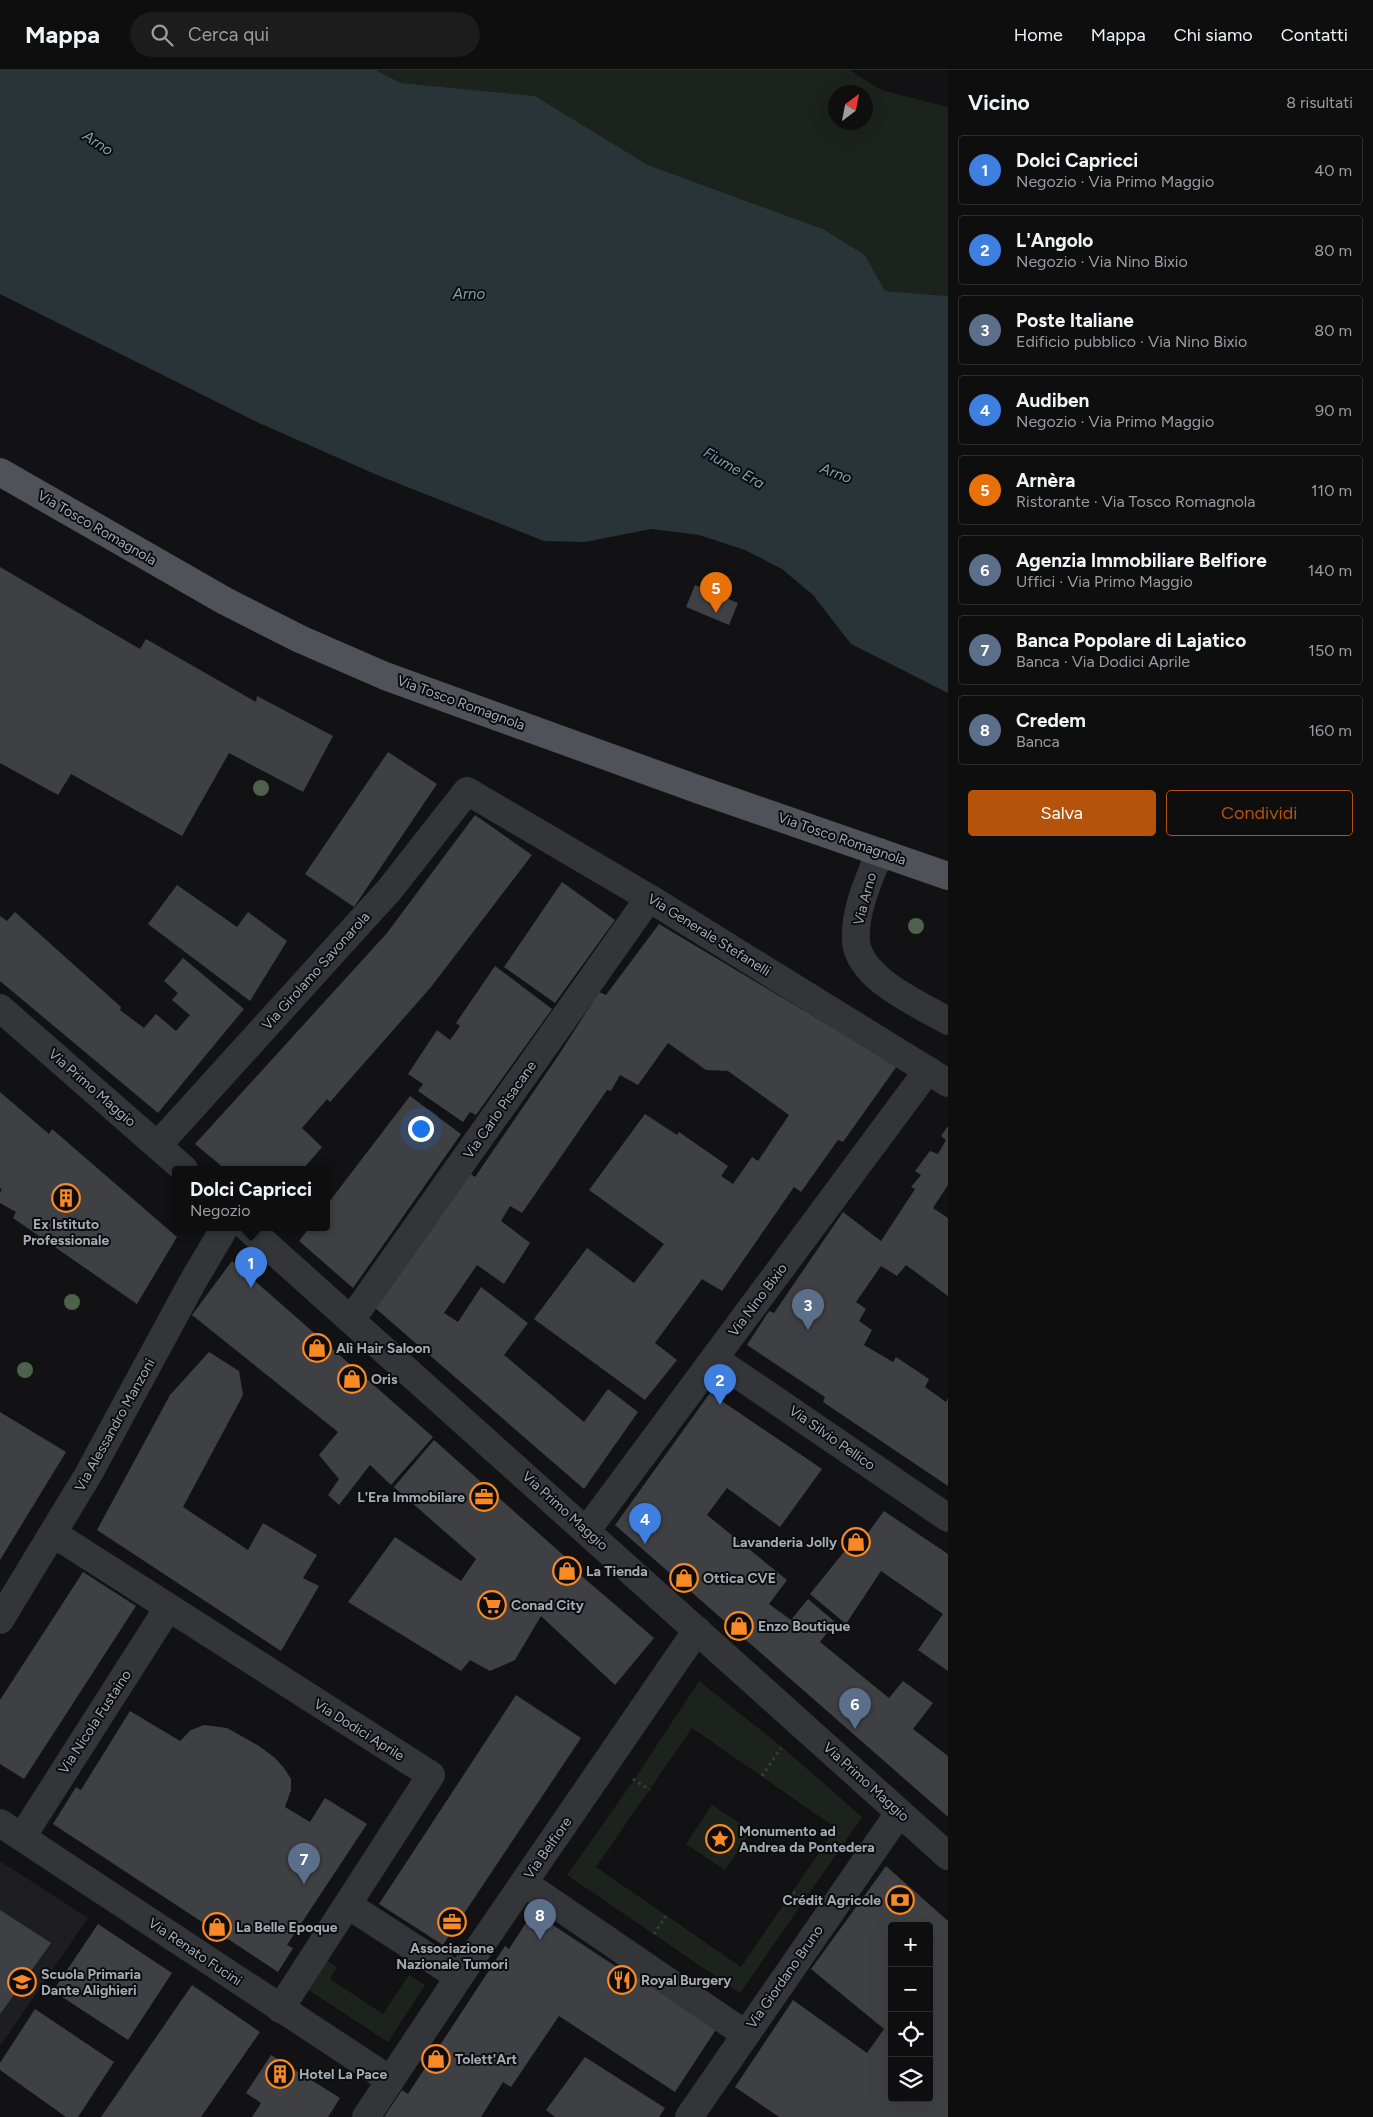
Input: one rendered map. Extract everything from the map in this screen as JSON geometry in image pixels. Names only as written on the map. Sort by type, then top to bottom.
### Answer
[{"type":"main road","name":"Via Tosco Romagnola","points":[[0,472],[225,601],[300,639],[385,676],[706,792],[948,876]]},
{"type":"street","name":"Via Generale Stefanelli","points":[[467,791],[649,898],[938,1076]]},
{"type":"street","name":"Via Girolamo Savonarola","points":[[158,1145],[390,889],[467,791]]},
{"type":"street","name":"Via Arno","points":[[880,852],[859,910],[856,933],[858,951],[873,974],[885,984],[948,1021]]},
{"type":"street","name":"Via Carlo Pisacane","points":[[351,1320],[649,898]]},
{"type":"street","name":"Via Primo Maggio","points":[[0,1008],[181,1166]]},
{"type":"street","name":"Via Nino Bixio","points":[[587,1530],[715,1359],[938,1076]]},
{"type":"street","name":"Via Alessandro Manzoni","points":[[0,1620],[54,1534],[88,1475],[192,1283],[223,1231]]},
{"type":"street","name":"Via Primo Maggio","points":[[251,1231],[587,1530],[948,1856]]},
{"type":"street","name":"Via Silvio Pellico","points":[[715,1359],[948,1518]]},
{"type":"street","name":"Via Dodici Aprile","points":[[54,1534],[430,1775],[280,2008]]},
{"type":"street","name":"Via Nicola Fustaino","points":[[11,1830],[168,1608]]},
{"type":"street","name":"Via Belfiore","points":[[366,2117],[459,1977],[697,1630]]},
{"type":"street","name":"Via Giordano Bruno","points":[[689,2117],[899,1813]]},
{"type":"street","name":"Via Renato Fucini","points":[[11,1830],[390,2080]]},
{"type":"street","points":[[524,1883],[745,2034]]},
{"type":"street","points":[[348,1905],[459,1977]]},
{"type":"shaded area","points":[[376,70],[850,70],[881,90],[948,107],[948,296],[885,291],[865,255],[823,229],[648,165],[535,96],[401,83]]},
{"type":"shaded area","points":[[699,1681],[782,1747],[862,1817],[740,1993],[567,1875],[634,1780]],"holes":[[[692,1728],[836,1828],[741,1967],[596,1867]]]},
{"type":"shaded area","points":[[712,1805],[751,1831],[725,1870],[686,1844]]},
{"type":"shaded area","name":"Scuola Primaria Dante Alighieri","points":[[0,1861],[88,1918],[0,2046]]},
{"type":"shaded area","points":[[323,1958],[337,1967],[330,1979],[383,2014],[409,1975],[425,1985],[388,2042],[304,1987]]},
{"type":"water","name":"Arno","points":[[0,70],[376,70],[401,83],[535,96],[648,165],[823,229],[865,255],[885,291],[948,296],[948,693],[851,644],[813,595],[782,569],[745,550],[699,535],[651,529],[585,542],[544,541],[377,475],[259,423],[0,294]]},
{"type":"building","points":[[0,567],[140,649],[146,639],[256,702],[257,696],[333,736],[303,792],[229,753],[182,836],[71,774],[58,795],[0,763]]},
{"type":"building","points":[[695,585],[738,603],[729,625],[686,607]]},
{"type":"building","points":[[388,752],[437,784],[354,907],[305,874]]},
{"type":"building","points":[[475,815],[532,855],[431,987],[330,1102],[327,1099],[302,1128],[322,1147],[306,1166],[221,1166],[195,1144],[387,933]]},
{"type":"building","points":[[562,882],[615,920],[555,1003],[504,967]]},
{"type":"building","points":[[177,885],[237,927],[248,912],[287,941],[250,1001],[148,924]]},
{"type":"building","points":[[15,912],[121,1007],[120,1010],[144,1028],[156,1014],[176,1031],[190,1015],[172,1000],[178,993],[164,981],[183,958],[244,1009],[158,1113],[0,981],[0,916],[7,921]]},
{"type":"building","points":[[659,924],[897,1066],[843,1142],[838,1140],[801,1192],[794,1187],[722,1291],[702,1279],[655,1343],[677,1360],[645,1400],[534,1319],[587,1248],[634,1283],[664,1244],[589,1190],[645,1114],[677,1135],[679,1132],[728,1166],[721,1176],[733,1184],[752,1157],[758,1161],[789,1115],[728,1071],[706,1070],[668,1043],[638,1085],[620,1075],[611,1091],[607,1090],[522,1213],[510,1206],[501,1221],[530,1243],[504,1284],[477,1265],[444,1313],[458,1322],[481,1287],[528,1323],[504,1355],[584,1422],[608,1389],[638,1412],[584,1489],[374,1307],[469,1173],[475,1177],[558,1056],[599,992],[606,995]]},
{"type":"building","points":[[495,966],[552,1009],[476,1115],[470,1112],[463,1122],[418,1091],[423,1084],[408,1074],[437,1030],[450,1040],[460,1026],[456,1023]]},
{"type":"building","name":"Ex Istituto Professionale","points":[[0,1092],[49,1134],[52,1129],[177,1237],[137,1304],[13,1218],[16,1212],[0,1203],[2,1189],[0,1188]]},
{"type":"building","points":[[410,1096],[461,1134],[353,1288],[299,1241],[307,1231],[330,1231],[330,1201]]},
{"type":"building","points":[[948,1126],[948,1185],[933,1208],[948,1218],[948,1296],[906,1265],[897,1276],[881,1266],[856,1302],[866,1309],[859,1321],[872,1330],[864,1345],[893,1362],[896,1357],[929,1379],[925,1387],[946,1402],[948,1398],[948,1486],[823,1402],[825,1397],[747,1345],[769,1311],[774,1313],[843,1212],[881,1241],[915,1189],[911,1187],[921,1175],[915,1171],[930,1151],[938,1154],[946,1140],[941,1136]]},
{"type":"building","points":[[232,1261],[433,1437],[391,1485],[370,1465],[339,1505],[328,1495],[339,1479],[319,1455],[338,1432],[192,1315]]},
{"type":"building","points":[[209,1352],[239,1371],[243,1395],[183,1507],[248,1550],[263,1523],[317,1555],[303,1578],[319,1586],[281,1651],[97,1530],[170,1395]]},
{"type":"building","points":[[710,1393],[822,1469],[780,1527],[727,1488],[707,1515],[787,1580],[769,1604],[791,1620],[808,1599],[835,1622],[820,1642],[889,1698],[903,1681],[933,1703],[913,1729],[948,1756],[948,1817],[615,1525]]},
{"type":"building","points":[[0,1412],[66,1452],[0,1560]]},
{"type":"building","points":[[434,1440],[580,1570],[578,1573],[654,1638],[615,1685],[541,1616],[515,1660],[490,1671],[470,1660],[461,1671],[348,1602],[395,1537],[461,1581],[476,1559],[394,1487]]},
{"type":"building","points":[[884,1511],[948,1554],[948,1671],[918,1650],[943,1614],[881,1571],[846,1624],[810,1594],[856,1537],[862,1541]]},
{"type":"building","points":[[83,1572],[136,1606],[24,1779],[0,1764],[0,1700]]},
{"type":"building","points":[[516,1695],[581,1738],[443,1945],[379,1904]]},
{"type":"building","points":[[130,1711],[180,1741],[191,1730],[204,1725],[227,1728],[259,1746],[275,1758],[284,1768],[291,1779],[291,1790],[285,1807],[310,1822],[325,1798],[367,1824],[287,1945],[293,1948],[278,1972],[53,1824],[76,1787],[81,1790]]},
{"type":"building","points":[[886,1866],[948,1921],[948,2117],[779,2117],[735,2087],[793,2000],[867,2053],[884,2029],[811,1969]]},
{"type":"building","points":[[0,1910],[51,1943],[0,2014]]},
{"type":"building","points":[[533,1912],[635,1979],[638,1975],[717,2028],[675,2092],[559,2016],[511,2087],[503,2082],[481,2117],[384,2117],[402,2090],[408,2094],[505,1946],[509,1949]]},
{"type":"building","points":[[98,1924],[172,1973],[128,2040],[53,1991]]},
{"type":"building","points":[[192,1985],[260,2032],[201,2117],[101,2117]]},
{"type":"building","points":[[35,2009],[114,2062],[78,2117],[66,2117],[0,2070],[0,2063]]},
{"type":"building","name":"Hotel La Pace","points":[[271,2055],[340,2098],[328,2117],[252,2117],[261,2103],[246,2093]]},
{"type":"building","points":[[585,2057],[665,2108],[659,2117],[555,2117],[546,2110]]},
{"type":"place","name":"Arnèra","points":[[716,613]]},
{"type":"place","name":"Ex Istituto Professionale","points":[[66,1198]]},
{"type":"place","name":"Dolci Capricci","points":[[251,1288]]},
{"type":"place","name":"Poste Italiane","points":[[808,1330]]},
{"type":"place","name":"Alì Hair Saloon","points":[[317,1348]]},
{"type":"place","name":"Oris","points":[[352,1379]]},
{"type":"place","name":"L'Angolo","points":[[720,1405]]},
{"type":"place","name":"L'Era Immobilare","points":[[484,1497]]},
{"type":"place","name":"Lavanderia Jolly","points":[[856,1542]]},
{"type":"place","name":"Audiben","points":[[645,1544]]},
{"type":"place","name":"La Tienda","points":[[567,1571]]},
{"type":"place","name":"Ottica CVE","points":[[684,1578]]},
{"type":"place","name":"Conad City","points":[[492,1605]]},
{"type":"place","name":"Enzo Boutique","points":[[739,1626]]},
{"type":"place","name":"Agenzia Immobiliare Belfiore","points":[[855,1729]]},
{"type":"place","name":"Monumento ad Andrea da Pontedera","points":[[720,1839]]},
{"type":"place","name":"Banca Popolare di Lajatico","points":[[304,1884]]},
{"type":"place","name":"Crédit Agricole","points":[[900,1900]]},
{"type":"place","name":"Associazione Nazionale Tumori","points":[[452,1922]]},
{"type":"place","name":"La Belle Epoque","points":[[217,1927]]},
{"type":"place","name":"Credem","points":[[540,1940]]},
{"type":"place","name":"Royal Burgery","points":[[622,1980]]},
{"type":"place","name":"Scuola Primaria Dante Alighieri","points":[[22,1982]]},
{"type":"place","name":"Tolett'Art","points":[[436,2059]]},
{"type":"place","name":"Hotel La Pace","points":[[280,2074]]},
{"type":"water label","name":"Fiume Era","points":[[734,468]]}]
